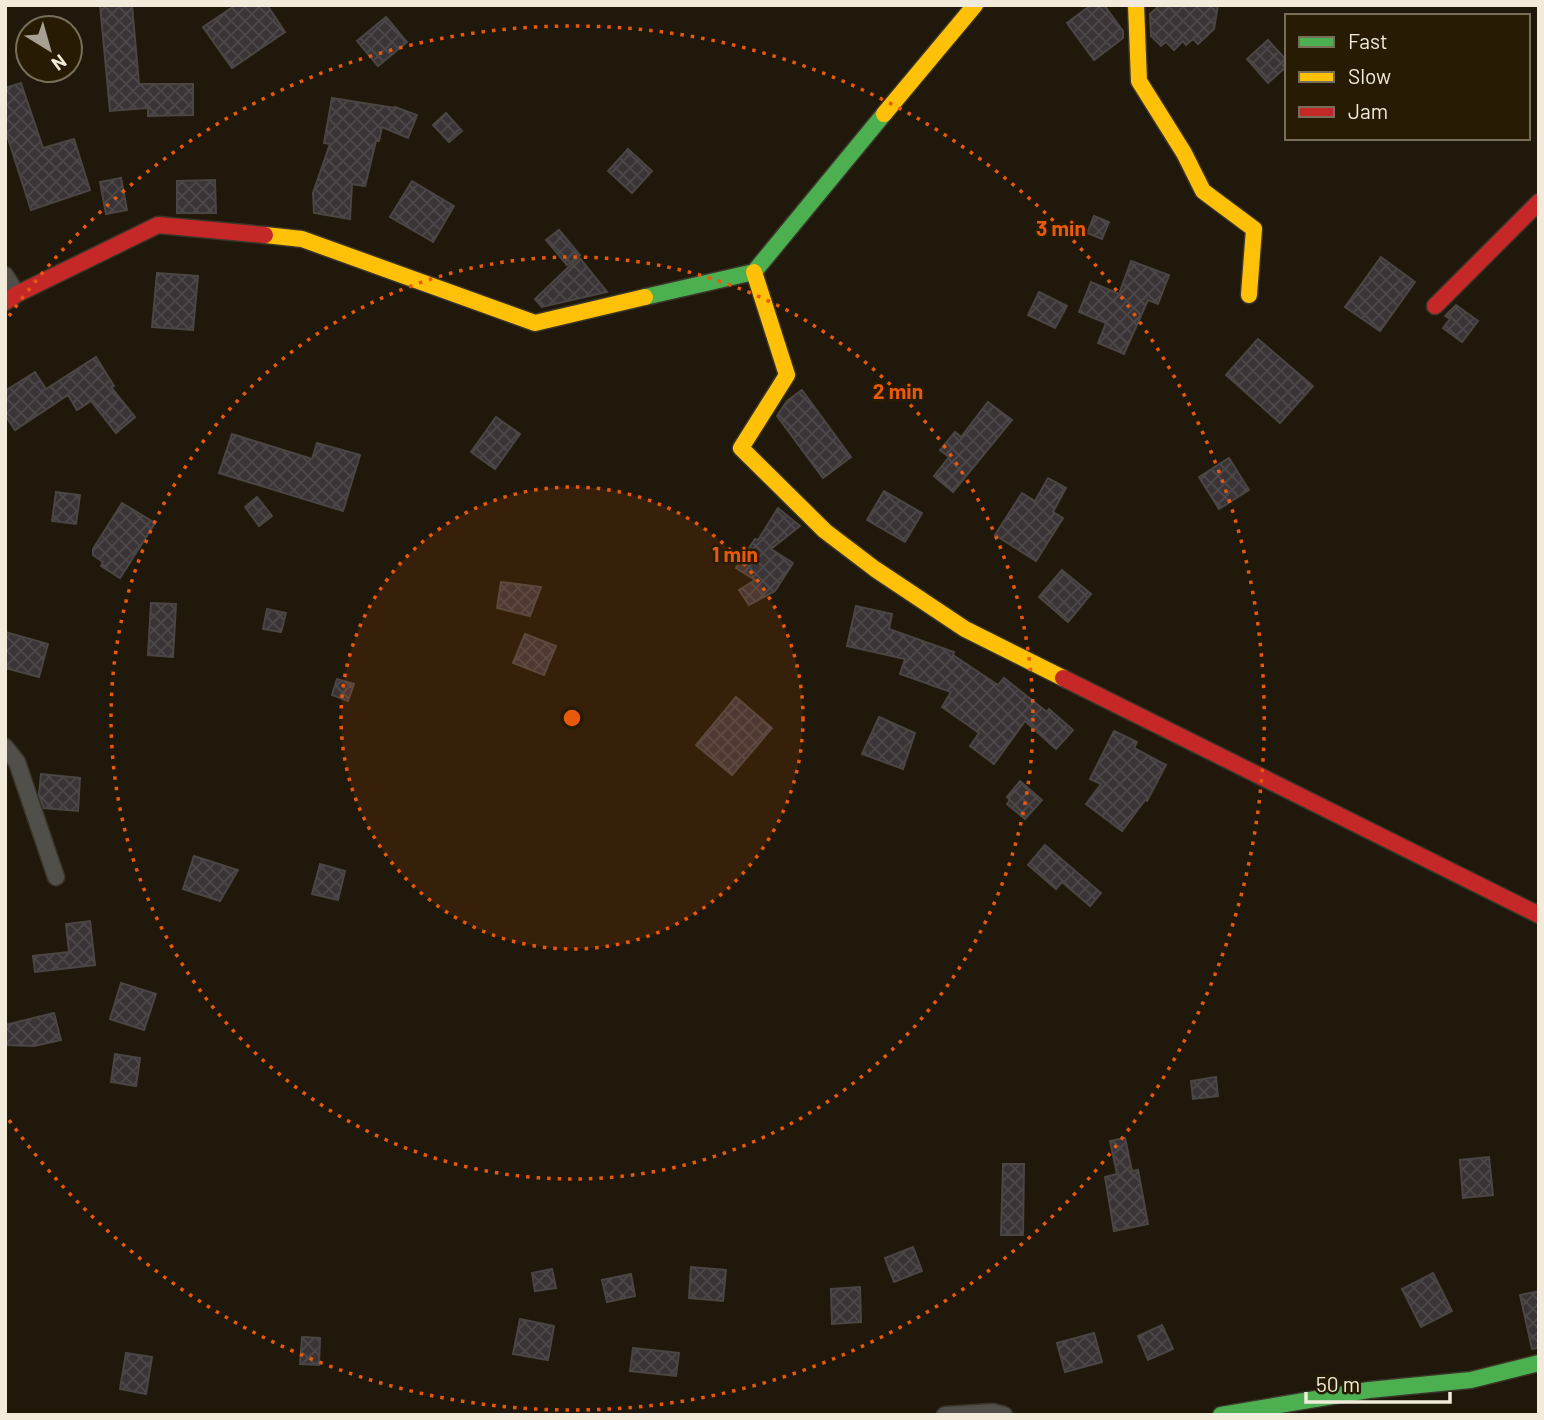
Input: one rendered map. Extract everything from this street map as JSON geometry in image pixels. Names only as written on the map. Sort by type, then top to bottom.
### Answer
[{"type":"street","points":[[5,275],[11,298],[158,225],[302,239],[535,323],[754,272],[975,5]]},
{"type":"street","points":[[1136,5],[1139,81],[1184,153],[1203,191],[1254,229],[1249,295]]},
{"type":"street","points":[[1435,306],[1539,202]]},
{"type":"street","points":[[754,272],[787,375],[741,448],[825,531],[875,569],[965,629],[1539,915]]},
{"type":"street","points":[[5,747],[17,762],[57,877]]},
{"type":"street","points":[[1222,1415],[1369,1390],[1471,1380],[1539,1363]]},
{"type":"street","points":[[945,1415],[993,1412],[1004,1415]]},
{"type":"building","points":[[100,5],[132,5],[139,84],[193,84],[193,115],[148,116],[148,108],[110,111]]},
{"type":"building","points":[[236,5],[267,5],[285,32],[232,68],[203,27]]},
{"type":"building","points":[[1091,5],[1104,5],[1123,31],[1123,38],[1094,60],[1067,23]]},
{"type":"building","points":[[1160,5],[1218,5],[1214,29],[1198,44],[1193,39],[1186,45],[1183,41],[1174,50],[1166,42],[1161,46],[1151,36],[1150,14]]},
{"type":"building","points":[[386,17],[407,42],[378,66],[357,41]]},
{"type":"building","points":[[1268,40],[1285,59],[1285,68],[1268,83],[1247,59]]},
{"type":"building","points":[[21,84],[43,148],[74,139],[90,190],[31,210],[5,129],[5,88]]},
{"type":"building","points":[[332,98],[395,107],[417,115],[408,138],[382,127],[365,186],[352,184],[350,219],[314,213],[313,193],[330,144],[324,143]]},
{"type":"building","points":[[446,113],[462,131],[449,142],[433,125]]},
{"type":"building","points":[[628,149],[652,171],[632,193],[608,171]]},
{"type":"building","points":[[121,178],[127,210],[106,214],[100,182]]},
{"type":"building","points":[[215,180],[216,213],[177,213],[177,181]]},
{"type":"building","points":[[412,181],[454,206],[433,242],[390,217]]},
{"type":"building","points":[[1094,216],[1109,222],[1102,239],[1087,233]]},
{"type":"building","points":[[559,230],[580,255],[567,265],[546,240]]},
{"type":"building","points":[[579,257],[607,292],[542,307],[535,299]]},
{"type":"building","points":[[1381,257],[1415,282],[1380,331],[1345,307]]},
{"type":"building","points":[[1131,261],[1169,275],[1158,304],[1148,300],[1124,354],[1098,343],[1106,323],[1079,312],[1091,282],[1119,294]]},
{"type":"building","points":[[157,273],[198,276],[193,330],[152,327]]},
{"type":"building","points":[[1039,292],[1067,306],[1055,328],[1028,315]]},
{"type":"building","points":[[1456,305],[1478,321],[1462,342],[1443,328],[1450,319],[1445,316]]},
{"type":"building","points":[[1258,339],[1313,386],[1280,423],[1226,375]]},
{"type":"building","points":[[96,357],[114,386],[111,387],[135,417],[116,433],[91,401],[77,410],[68,395],[15,430],[5,415],[5,391],[35,372],[46,389]]},
{"type":"building","points":[[802,390],[851,457],[823,478],[777,416],[787,401]]},
{"type":"building","points":[[988,402],[1012,420],[953,492],[934,476],[949,457],[940,450],[955,432],[961,437]]},
{"type":"building","points":[[496,417],[520,434],[495,469],[471,452]]},
{"type":"building","points":[[232,434],[312,459],[317,443],[360,455],[343,511],[219,473]]},
{"type":"building","points":[[1229,458],[1249,490],[1219,509],[1199,477]]},
{"type":"building","points":[[1048,478],[1066,488],[1053,512],[1063,518],[1036,561],[995,535],[1022,493],[1035,501]]},
{"type":"building","points":[[884,491],[922,513],[905,542],[867,520]]},
{"type":"building","points":[[56,492],[80,495],[76,524],[52,521]]},
{"type":"building","points":[[257,497],[272,516],[259,526],[245,507]]},
{"type":"building","points":[[122,503],[155,523],[120,578],[101,566],[103,562],[93,555],[93,549]]},
{"type":"building","points":[[778,508],[800,526],[771,549],[793,563],[775,591],[749,605],[739,590],[755,580],[736,568]]},
{"type":"building","points":[[1062,570],[1091,594],[1068,622],[1039,597]]},
{"type":"building","points":[[501,582],[541,587],[530,616],[497,608]]},
{"type":"building","points":[[151,603],[176,604],[173,657],[148,655]]},
{"type":"building","points":[[856,606],[892,614],[889,629],[954,652],[953,655],[998,685],[1004,678],[1047,712],[1049,709],[1073,730],[1056,749],[1025,721],[994,764],[970,746],[979,733],[942,707],[951,692],[900,674],[905,659],[847,646]]},
{"type":"building","points":[[267,609],[286,613],[281,632],[263,629]]},
{"type":"building","points":[[5,632],[48,644],[39,677],[5,668]]},
{"type":"building","points":[[525,634],[556,646],[544,675],[513,663]]},
{"type":"building","points":[[337,679],[354,684],[348,701],[332,695]]},
{"type":"building","points":[[736,697],[772,728],[732,775],[696,745]]},
{"type":"building","points":[[879,717],[915,733],[903,769],[862,754]]},
{"type":"building","points":[[1114,731],[1137,742],[1134,748],[1166,765],[1147,801],[1145,800],[1122,831],[1086,804],[1101,784],[1090,779]]},
{"type":"building","points":[[41,774],[80,778],[78,811],[44,808],[39,795]]},
{"type":"building","points":[[1020,781],[1042,800],[1025,819],[1007,804],[1010,800],[1007,797]]},
{"type":"building","points":[[1045,845],[1101,893],[1090,906],[1062,882],[1056,889],[1028,865]]},
{"type":"building","points":[[194,856],[238,870],[220,901],[183,889]]},
{"type":"building","points":[[320,864],[345,871],[338,900],[312,894]]},
{"type":"building","points":[[90,921],[95,965],[35,972],[33,956],[69,952],[66,924]]},
{"type":"building","points":[[121,983],[156,994],[144,1030],[110,1019]]},
{"type":"building","points":[[54,1013],[61,1040],[34,1046],[5,1045],[5,1025]]},
{"type":"building","points":[[115,1054],[140,1058],[136,1086],[111,1082]]},
{"type":"building","points":[[1216,1077],[1218,1096],[1193,1099],[1191,1081]]},
{"type":"building","points":[[1125,1138],[1132,1171],[1138,1170],[1148,1224],[1114,1231],[1105,1177],[1117,1174],[1110,1141]]},
{"type":"building","points":[[1489,1157],[1493,1195],[1463,1198],[1460,1160]]},
{"type":"building","points":[[1003,1164],[1024,1164],[1023,1235],[1001,1235]]},
{"type":"building","points":[[913,1247],[922,1271],[894,1282],[885,1258]]},
{"type":"building","points":[[691,1267],[726,1270],[723,1301],[689,1298]]},
{"type":"building","points":[[552,1269],[556,1288],[535,1291],[532,1273]]},
{"type":"building","points":[[1433,1273],[1452,1311],[1421,1327],[1402,1289]]},
{"type":"building","points":[[631,1274],[635,1296],[607,1302],[602,1280]]},
{"type":"building","points":[[860,1287],[861,1322],[832,1324],[831,1289]]},
{"type":"building","points":[[1539,1291],[1539,1348],[1532,1349],[1520,1295]]},
{"type":"building","points":[[520,1319],[554,1326],[548,1360],[513,1354]]},
{"type":"building","points":[[1162,1325],[1173,1349],[1148,1360],[1138,1336]]},
{"type":"building","points":[[1094,1333],[1102,1362],[1065,1372],[1057,1343]]},
{"type":"building","points":[[302,1337],[320,1338],[319,1365],[300,1364]]},
{"type":"building","points":[[633,1348],[679,1353],[676,1376],[630,1371]]},
{"type":"building","points":[[126,1353],[152,1357],[146,1394],[120,1389]]},
{"type":"traffic: fast","points":[[645,297],[754,272],[884,114]]},
{"type":"traffic: fast","points":[[1221,1415],[1369,1390],[1471,1380],[1539,1363]]},
{"type":"traffic: slow","points":[[884,114],[975,5]]},
{"type":"traffic: slow","points":[[1136,5],[1139,81],[1184,153],[1203,191],[1254,229],[1249,295]]},
{"type":"traffic: slow","points":[[265,235],[302,239],[535,323],[645,297]]},
{"type":"traffic: slow","points":[[754,272],[787,375],[741,448],[825,531],[875,569],[965,629],[1063,678]]},
{"type":"traffic: jam","points":[[1435,306],[1539,202]]},
{"type":"traffic: jam","points":[[5,302],[158,225],[265,235]]},
{"type":"traffic: jam","points":[[1063,678],[1539,915]]}]
